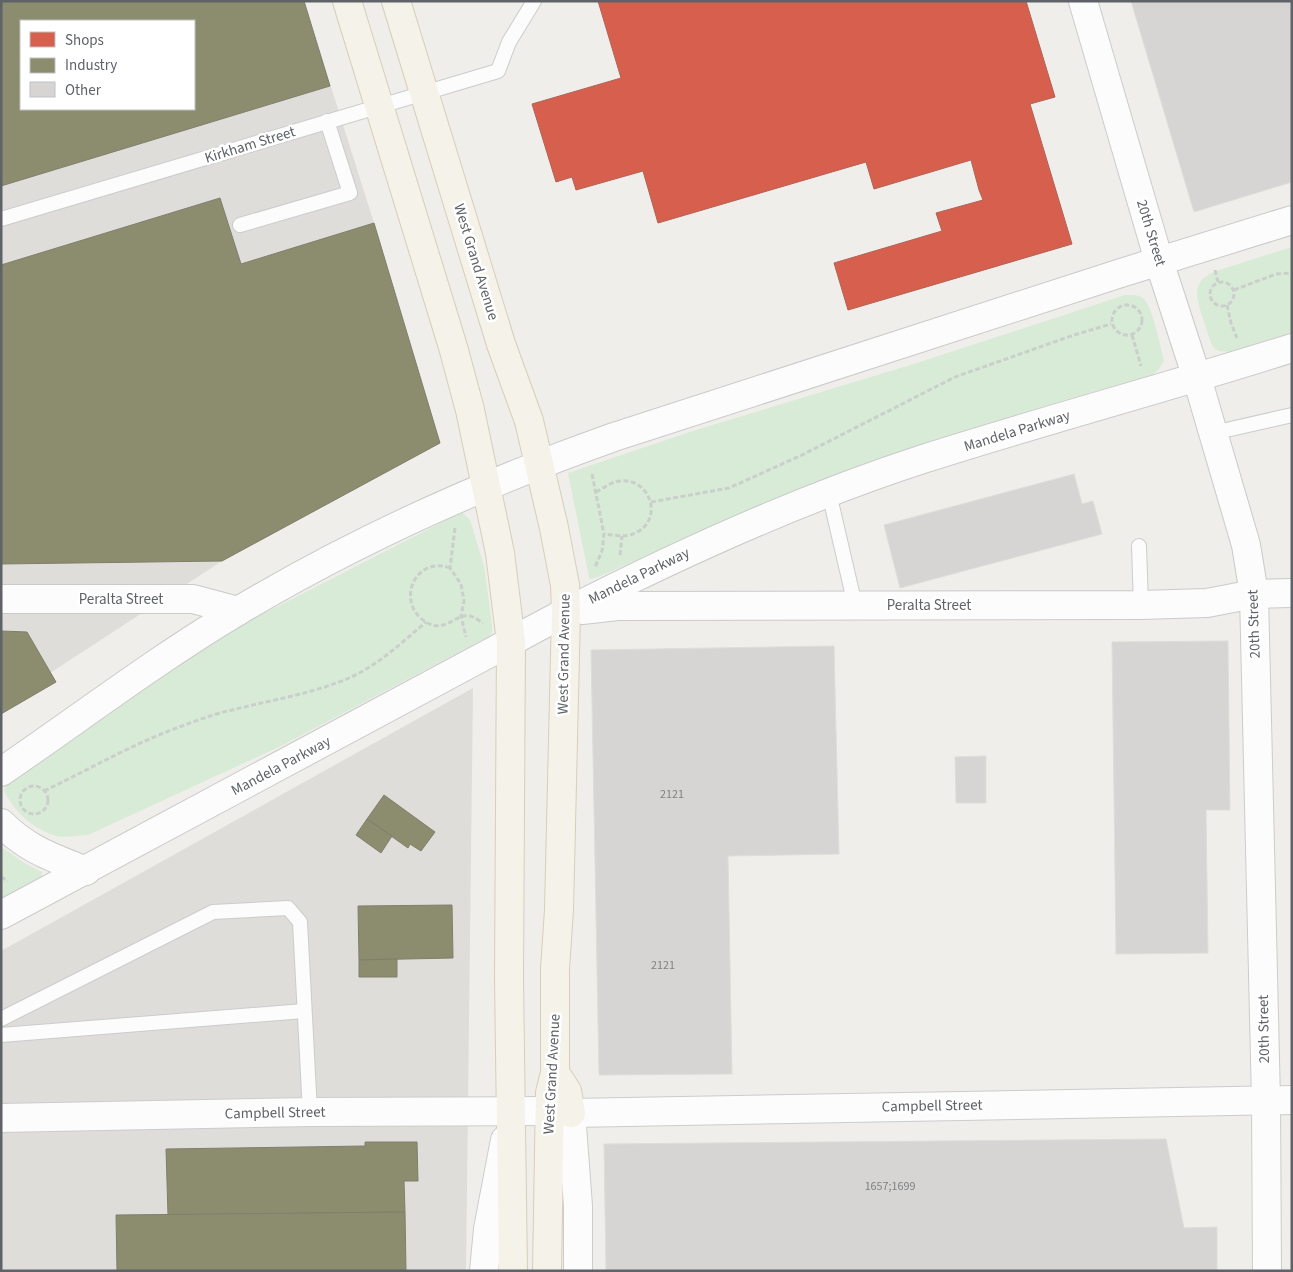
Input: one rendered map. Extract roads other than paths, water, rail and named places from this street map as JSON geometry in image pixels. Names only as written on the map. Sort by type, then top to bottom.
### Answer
[{"type":"main road","points":[[347,1],[453,347],[470,410],[500,553],[511,642],[509,978],[513,1271]]},
{"type":"main road","name":"West Grand Avenue","points":[[396,1],[501,344],[529,421],[565,585],[559,910],[555,969],[556,1073],[550,1093],[560,1112],[547,1271]]},
{"type":"street","name":"20th Street","points":[[1083,1],[1159,260],[1197,378],[1246,545],[1254,594],[1279,1101],[1267,1271]]},
{"type":"street","points":[[1,772],[160,661],[238,611],[365,541],[487,486],[614,437],[1159,260],[1292,220]]},
{"type":"street","name":"Mandela Parkway","points":[[1,915],[566,612],[618,585],[718,539],[829,493],[922,460],[1292,348]]},
{"type":"street","name":"Peralta Street","points":[[566,612],[618,606],[1141,605],[1207,603],[1254,594],[1292,593]]},
{"type":"street","name":"Peralta Street","points":[[1,599],[193,599],[238,611]]},
{"type":"street","points":[[1,823],[16,838],[44,854],[86,871]]},
{"type":"street","name":"Campbell Street","points":[[1,1118],[310,1112],[560,1112],[1279,1101]]},
{"type":"street","points":[[484,1271],[488,1229],[511,1111]]},
{"type":"street","name":"West Grand Avenue","points":[[560,1112],[578,1206],[578,1271]]},
{"type":"lane","name":"Kirkham Street","points":[[1,219],[498,71],[509,42],[534,1]]},
{"type":"lane","points":[[240,225],[350,193],[327,122]]},
{"type":"lane","points":[[1213,433],[1292,415]]},
{"type":"lane","points":[[829,493],[855,606]]},
{"type":"lane","points":[[1139,546],[1141,605]]},
{"type":"lane","points":[[1,1019],[214,912],[288,908],[300,922],[310,1112]]},
{"type":"lane","points":[[1,1035],[304,1011]]}]
